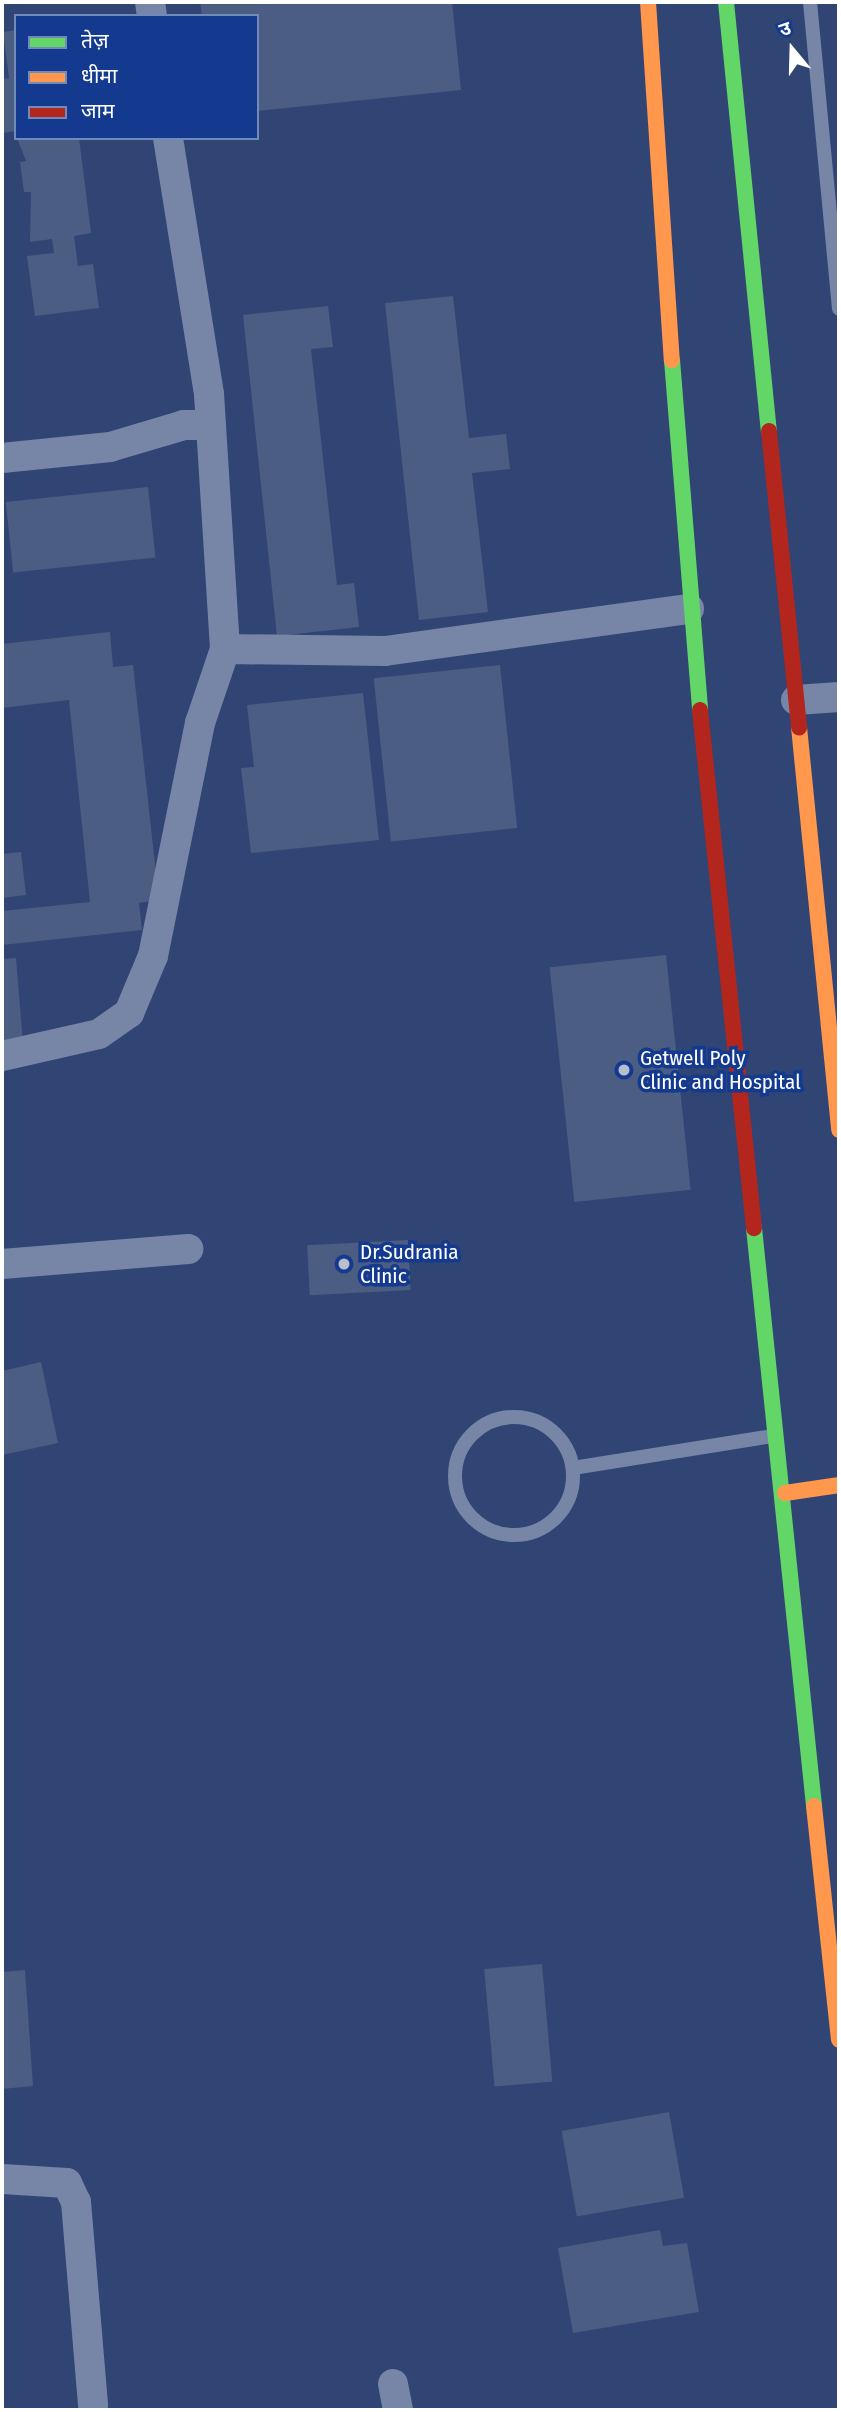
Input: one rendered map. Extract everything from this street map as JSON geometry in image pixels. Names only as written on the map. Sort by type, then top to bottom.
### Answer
[{"type":"main road","points":[[648,2],[689,609],[785,1493],[839,2040]]},
{"type":"main road","points":[[726,2],[839,1130]]},
{"type":"main road","points":[[785,1493],[839,1485]]},
{"type":"street","points":[[2,1056],[99,1034],[130,1013],[153,956],[200,723],[225,649],[211,425],[168,140]]},
{"type":"street","points":[[2,458],[110,447],[184,425],[211,425]]},
{"type":"street","points":[[225,649],[385,651],[689,609]]},
{"type":"street","points":[[796,701],[839,697]]},
{"type":"street","points":[[2,1264],[188,1249]]},
{"type":"street","points":[[2,2179],[67,2183],[76,2203],[93,2405]]},
{"type":"lane","points":[[810,2],[839,309]]},
{"type":"lane","points":[[517,1416],[554,1431],[573,1468],[566,1504],[539,1530],[521,1535],[484,1527],[459,1500],[454,1481],[464,1443],[478,1428],[517,1416]]},
{"type":"lane","points":[[573,1468],[778,1435]]},
{"type":"building","points":[[200,2],[452,2],[461,90],[259,111],[259,14],[202,14]]},
{"type":"building","points":[[14,30],[14,131],[2,133],[2,79],[9,78],[3,32]]},
{"type":"building","points":[[18,140],[79,140],[91,233],[74,236],[78,266],[93,264],[99,308],[35,316],[27,256],[54,253],[52,239],[30,242],[31,192],[24,192],[20,162],[26,161]]},
{"type":"building","points":[[453,296],[469,438],[506,434],[510,469],[472,473],[488,612],[419,620],[385,303]]},
{"type":"building","points":[[328,306],[333,347],[311,349],[337,585],[354,583],[359,627],[277,636],[243,315]]},
{"type":"building","points":[[148,487],[155,558],[13,573],[6,502]]},
{"type":"building","points":[[110,632],[113,667],[133,665],[159,900],[139,903],[142,930],[2,945],[2,911],[90,902],[69,700],[2,708],[2,644]]},
{"type":"building","points":[[500,665],[517,828],[391,841],[374,678]]},
{"type":"building","points":[[363,693],[379,840],[251,853],[241,768],[254,767],[247,705]]},
{"type":"building","points":[[21,852],[26,895],[2,898],[2,854]]},
{"type":"building","points":[[666,955],[691,1190],[574,1202],[550,967]]},
{"type":"building","points":[[16,958],[23,1043],[2,1045],[2,959]]},
{"type":"building","points":[[408,1240],[411,1290],[310,1295],[307,1245]]},
{"type":"building","points":[[41,1362],[58,1443],[2,1455],[2,1371]]},
{"type":"building","points":[[542,1964],[552,2082],[495,2087],[484,1969]]},
{"type":"building","points":[[25,1970],[33,2086],[2,2089],[2,1972]]},
{"type":"building","points":[[669,2112],[684,2198],[577,2217],[562,2131]]},
{"type":"building","points":[[660,2230],[663,2246],[687,2243],[699,2312],[573,2333],[558,2248]]},
{"type":"traffic: fast","points":[[726,2],[769,431]]},
{"type":"traffic: fast","points":[[672,360],[700,710]]},
{"type":"traffic: fast","points":[[754,1228],[814,1806]]},
{"type":"traffic: slow","points":[[648,2],[672,360]]},
{"type":"traffic: slow","points":[[799,727],[839,1130]]},
{"type":"traffic: slow","points":[[785,1493],[839,1485]]},
{"type":"traffic: slow","points":[[814,1806],[839,2040]]},
{"type":"traffic: jam","points":[[769,431],[799,727]]},
{"type":"traffic: jam","points":[[700,710],[754,1228]]},
{"type":"place","name":"Getwell Poly Clinic and Hospital","points":[[624,1070]]},
{"type":"place","name":"Dr.Sudrania Clinic","points":[[344,1264]]}]
